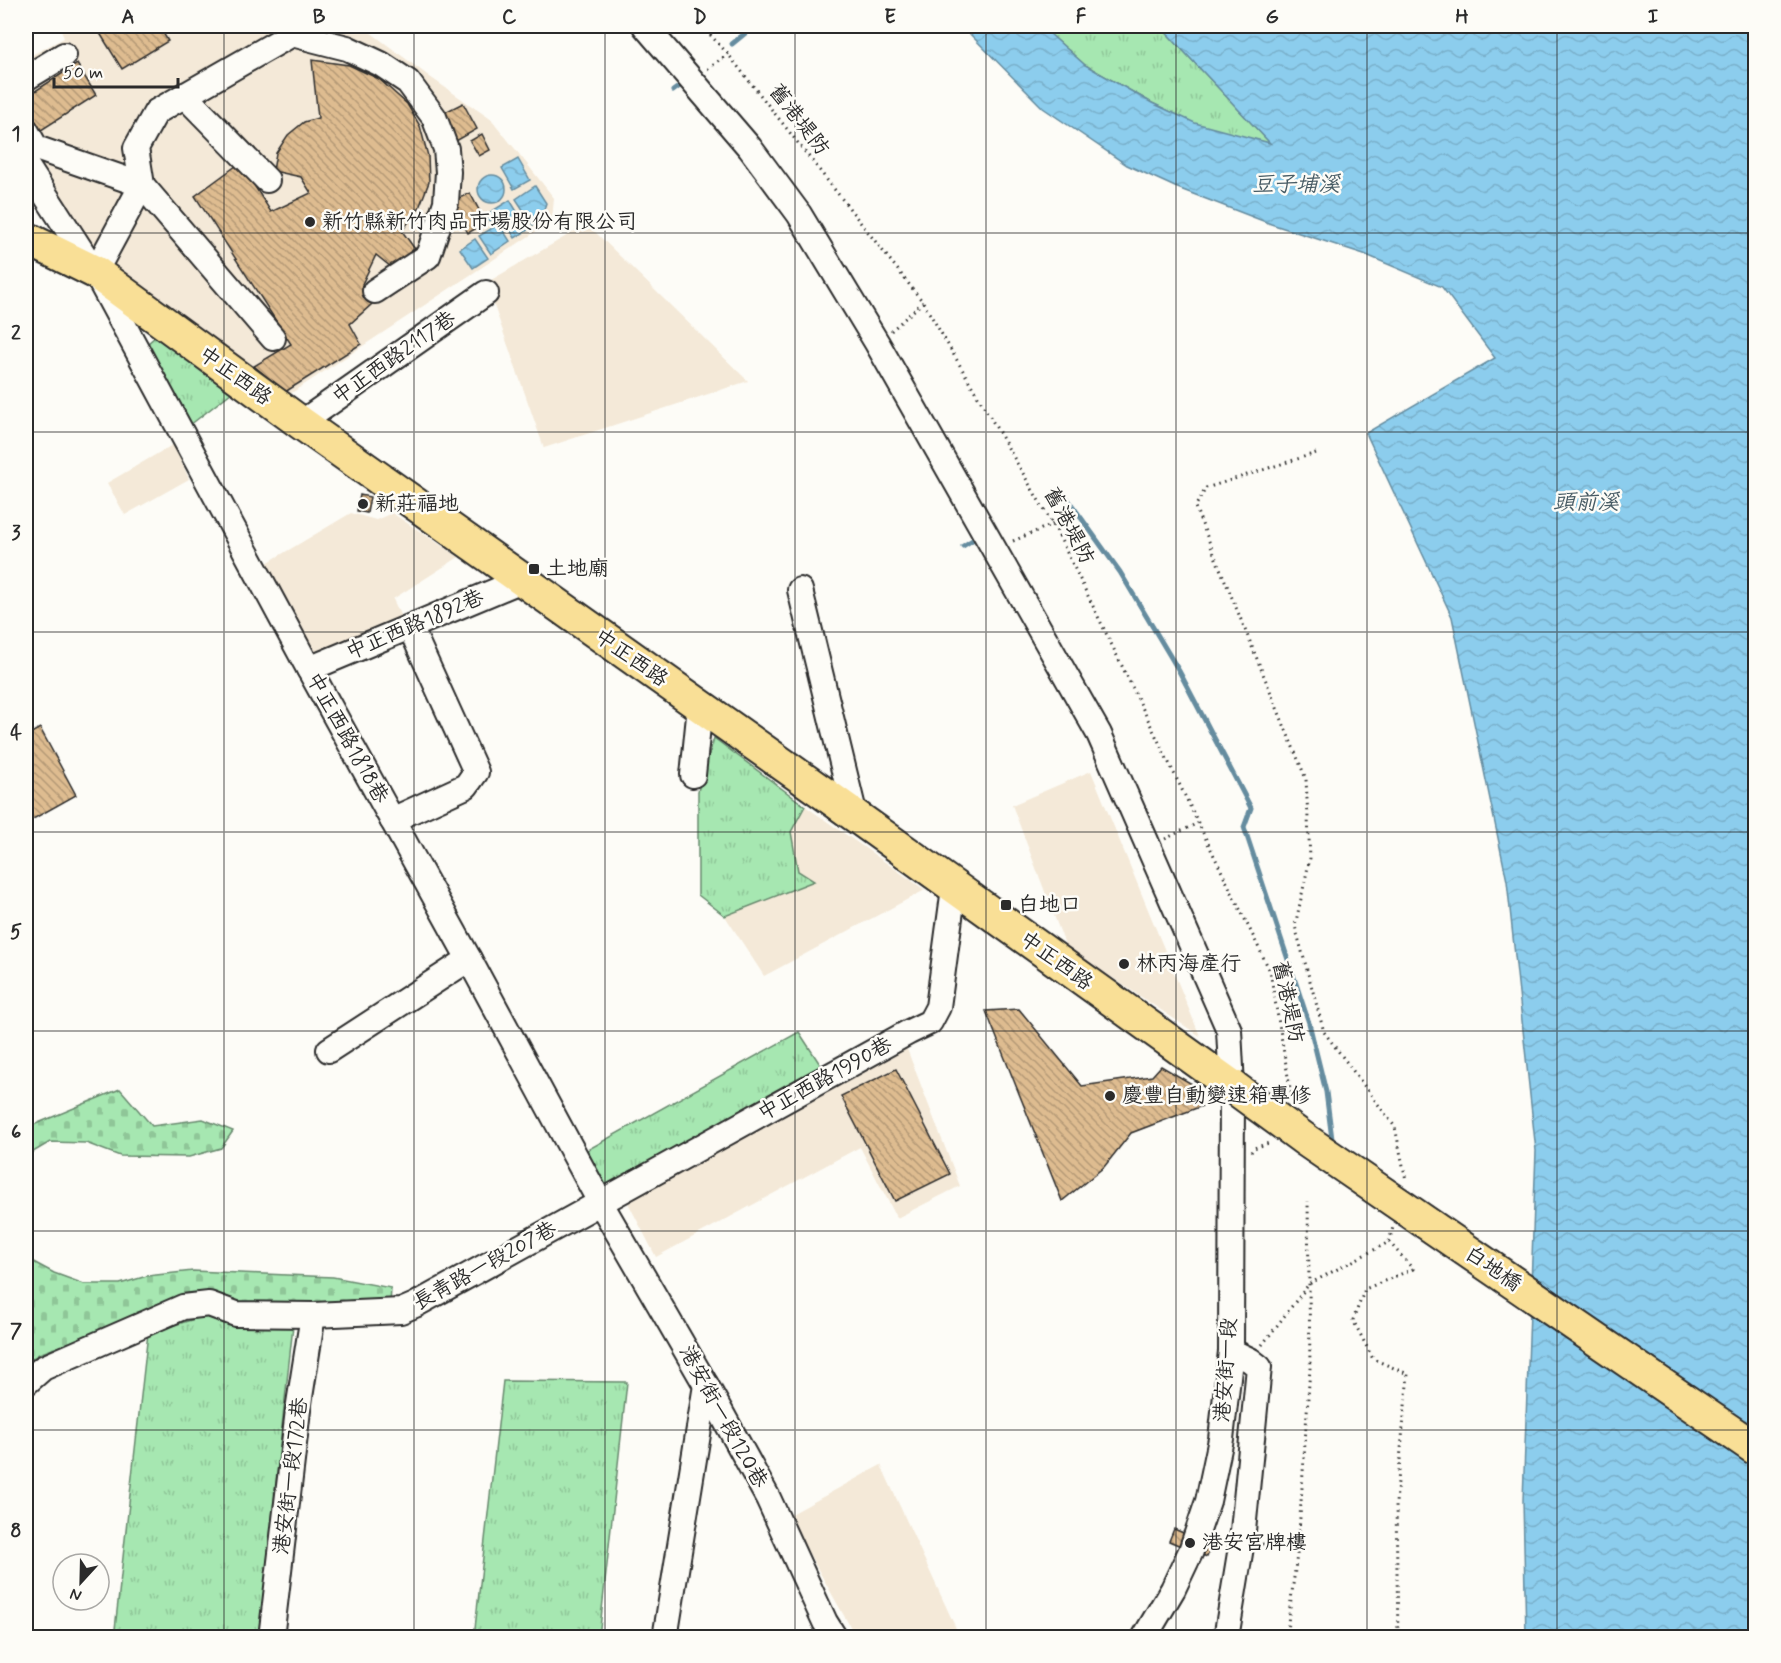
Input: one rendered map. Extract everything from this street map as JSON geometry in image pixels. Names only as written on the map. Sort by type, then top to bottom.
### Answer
[{"type":"main road","name":"中正西路","points":[[26,238],[94,272],[301,423],[1232,1086]]},
{"type":"main road","name":"白地橋","points":[[1232,1086],[1317,1148],[1755,1449]]},
{"type":"street","name":"港安街一段","points":[[645,26],[750,148],[799,214],[877,343],[1099,734],[1229,1030],[1240,1356],[1208,1501],[1191,1551],[1173,1589],[1144,1638]]},
{"type":"street","points":[[94,272],[142,184],[136,148],[156,112],[292,34],[347,48],[381,64],[408,82],[434,117],[446,149],[448,172],[446,202],[428,256],[375,291]]},
{"type":"street","points":[[26,78],[64,55]]},
{"type":"street","points":[[184,95],[267,180]]},
{"type":"street","points":[[26,130],[36,148],[142,184],[273,338]]},
{"type":"street","name":"中正西路1818巷","points":[[26,165],[94,272],[469,958],[600,1203]]},
{"type":"street","name":"中正西路2117巷","points":[[301,423],[486,293]]},
{"type":"street","name":"中正西路1892巷","points":[[309,669],[522,580]]},
{"type":"street","points":[[800,590],[855,816]]},
{"type":"street","points":[[392,820],[466,786],[476,772],[410,627]]},
{"type":"street","points":[[693,775],[700,706]]},
{"type":"street","name":"中正西路1990巷","points":[[600,1203],[930,1022],[938,1007],[954,888]]},
{"type":"street","points":[[329,1050],[469,958]]},
{"type":"street","name":"長青路一段207巷","points":[[26,1383],[44,1368],[61,1359],[183,1307],[208,1304],[236,1314],[313,1315],[401,1311],[600,1203]]},
{"type":"street","name":"港安街一段120巷","points":[[600,1203],[706,1385],[768,1498],[825,1622],[835,1638]]},
{"type":"street","name":"港安街一段172巷","points":[[271,1638],[298,1410],[313,1315]]},
{"type":"street","points":[[1226,1638],[1242,1541],[1259,1367],[1240,1356]]},
{"type":"street","points":[[665,1638],[706,1385]]},
{"type":"path","name":"舊港堤防","points":[[702,26],[728,54],[923,302],[1053,524],[1270,971],[1292,1102]]},
{"type":"path","points":[[692,81],[728,54]]},
{"type":"path","points":[[877,343],[923,302]]},
{"type":"path","points":[[1316,453],[1206,488],[1195,507],[1306,779],[1310,858],[1295,926],[1324,1032],[1395,1127],[1407,1179],[1404,1189]]},
{"type":"path","points":[[995,549],[1053,524]]},
{"type":"path","points":[[1149,847],[1198,823]]},
{"type":"path","points":[[1286,1638],[1298,1547],[1310,1368],[1308,1201]]},
{"type":"path","points":[[1240,1356],[1309,1284],[1389,1242],[1395,1221]]},
{"type":"path","points":[[1389,1242],[1413,1269],[1365,1288],[1353,1320],[1373,1359],[1408,1374],[1396,1503],[1398,1638]]},
{"type":"path","points":[[1242,1541],[1298,1547]]},
{"type":"shaded area","points":[[59,26],[362,26],[492,120],[554,198],[552,221],[287,396],[103,272],[26,145],[26,58],[64,38]]},
{"type":"shaded area","points":[[587,224],[748,381],[544,448],[486,283]]},
{"type":"shaded area","points":[[174,444],[189,479],[125,515],[107,483]]},
{"type":"shaded area","points":[[351,513],[376,520],[392,513],[459,557],[393,599],[406,628],[316,671],[260,567]]},
{"type":"shaded area","points":[[1091,771],[1200,1036],[1066,947],[1012,805]]},
{"type":"shaded area","points":[[805,806],[925,890],[764,976],[725,916],[814,881],[798,871],[791,832]]},
{"type":"shaded area","points":[[905,1044],[960,1186],[897,1218],[860,1147],[656,1257],[624,1195]]},
{"type":"shaded area","points":[[881,1465],[960,1637],[856,1637],[788,1516]]},
{"type":"green space","points":[[1041,26],[1160,26],[1271,144],[1195,124],[1152,103],[1085,65]]},
{"type":"green space","points":[[155,337],[232,392],[185,429],[138,352]]},
{"type":"green space","points":[[714,738],[805,806],[791,832],[798,871],[814,881],[725,916],[698,895],[698,791]]},
{"type":"green space","points":[[799,1032],[827,1075],[602,1196],[580,1154]]},
{"type":"green space","points":[[120,1089],[152,1126],[203,1119],[233,1131],[221,1148],[189,1157],[120,1156],[86,1143],[50,1142],[28,1155],[26,1163],[26,1128]]},
{"type":"green space","points":[[26,1258],[54,1273],[84,1284],[120,1284],[147,1276],[193,1271],[333,1277],[391,1288],[390,1305],[239,1307],[216,1294],[178,1299],[39,1354],[26,1363]]},
{"type":"green space","points":[[201,1317],[293,1326],[259,1637],[114,1638],[148,1333]]},
{"type":"green space","points":[[503,1381],[627,1382],[599,1637],[474,1637]]},
{"type":"water","name":"頭前溪","points":[[962,26],[1041,26],[1085,65],[1152,103],[1195,123],[1270,143],[1160,26],[1755,26],[1755,1637],[1526,1637],[1523,1500],[1536,1151],[1507,881],[1452,617],[1366,433],[1495,358],[1442,287],[1364,254],[1271,224],[1175,187],[1127,165],[1043,108]]},
{"type":"water","points":[[518,159],[530,180],[514,189],[502,168]]},
{"type":"water","points":[[492,175],[502,179],[506,189],[502,199],[492,203],[482,199],[478,189],[482,179]]},
{"type":"water","points":[[535,186],[546,203],[540,222],[533,225],[516,199]]},
{"type":"water","points":[[510,200],[528,230],[515,238],[501,215],[490,221],[486,215]]},
{"type":"water","points":[[499,224],[510,241],[491,254],[479,236]]},
{"type":"water","points":[[475,239],[488,258],[473,268],[460,249]]},
{"type":"building","points":[[26,26],[40,26],[26,35]]},
{"type":"building","points":[[106,26],[159,26],[168,41],[122,69],[98,30]]},
{"type":"building","name":"新竹縣新竹肉品市場股份有限公司","points":[[312,60],[349,65],[379,79],[407,104],[420,126],[428,156],[429,182],[419,208],[402,231],[417,252],[396,271],[376,255],[362,284],[372,304],[350,324],[361,344],[285,392],[254,366],[291,344],[195,196],[240,163],[271,212],[311,193],[301,177],[273,171],[276,153],[288,135],[304,122],[318,118]]},
{"type":"building","points":[[77,64],[96,95],[35,134],[26,119],[26,97]]},
{"type":"building","points":[[463,103],[477,129],[456,141],[441,114]]},
{"type":"building","points":[[482,134],[490,150],[479,156],[470,141]]},
{"type":"building","points":[[470,193],[486,223],[468,233],[451,202]]},
{"type":"building","name":"新莊福地","points":[[360,495],[370,497],[367,513],[357,511]]},
{"type":"building","points":[[40,728],[76,795],[26,823],[26,736]]},
{"type":"building","name":"慶豐自動變速箱專修","points":[[1019,1009],[1082,1086],[1152,1076],[1161,1066],[1197,1087],[1202,1106],[1131,1133],[1104,1167],[1062,1201],[986,1011]]},
{"type":"building","points":[[896,1069],[950,1174],[895,1201],[841,1096]]},
{"type":"building","name":"港安宫牌樓","points":[[1174,1529],[1212,1545],[1207,1557],[1169,1541]]},
{"type":"waterway","points":[[732,44],[754,26]]},
{"type":"waterway","points":[[673,91],[681,85]]},
{"type":"waterway","points":[[1064,494],[1120,572],[1179,671],[1251,808],[1244,827],[1309,1023],[1326,1092],[1332,1139]]},
{"type":"waterway","points":[[963,546],[974,539]]},
{"type":"place","name":"新竹縣新竹肉品市場股份有限公司","points":[[310,222]]},
{"type":"place","name":"新莊福地","points":[[363,504]]},
{"type":"place","name":"土地廟","points":[[534,569]]},
{"type":"place","name":"白地口","points":[[1006,905]]},
{"type":"place","name":"林丙海產行","points":[[1124,964]]},
{"type":"place","name":"慶豐自動變速箱專修","points":[[1110,1096]]},
{"type":"place","name":"港安宫牌樓","points":[[1190,1543]]},
{"type":"water label","name":"豆子埔溪","points":[[1296,185]]}]
